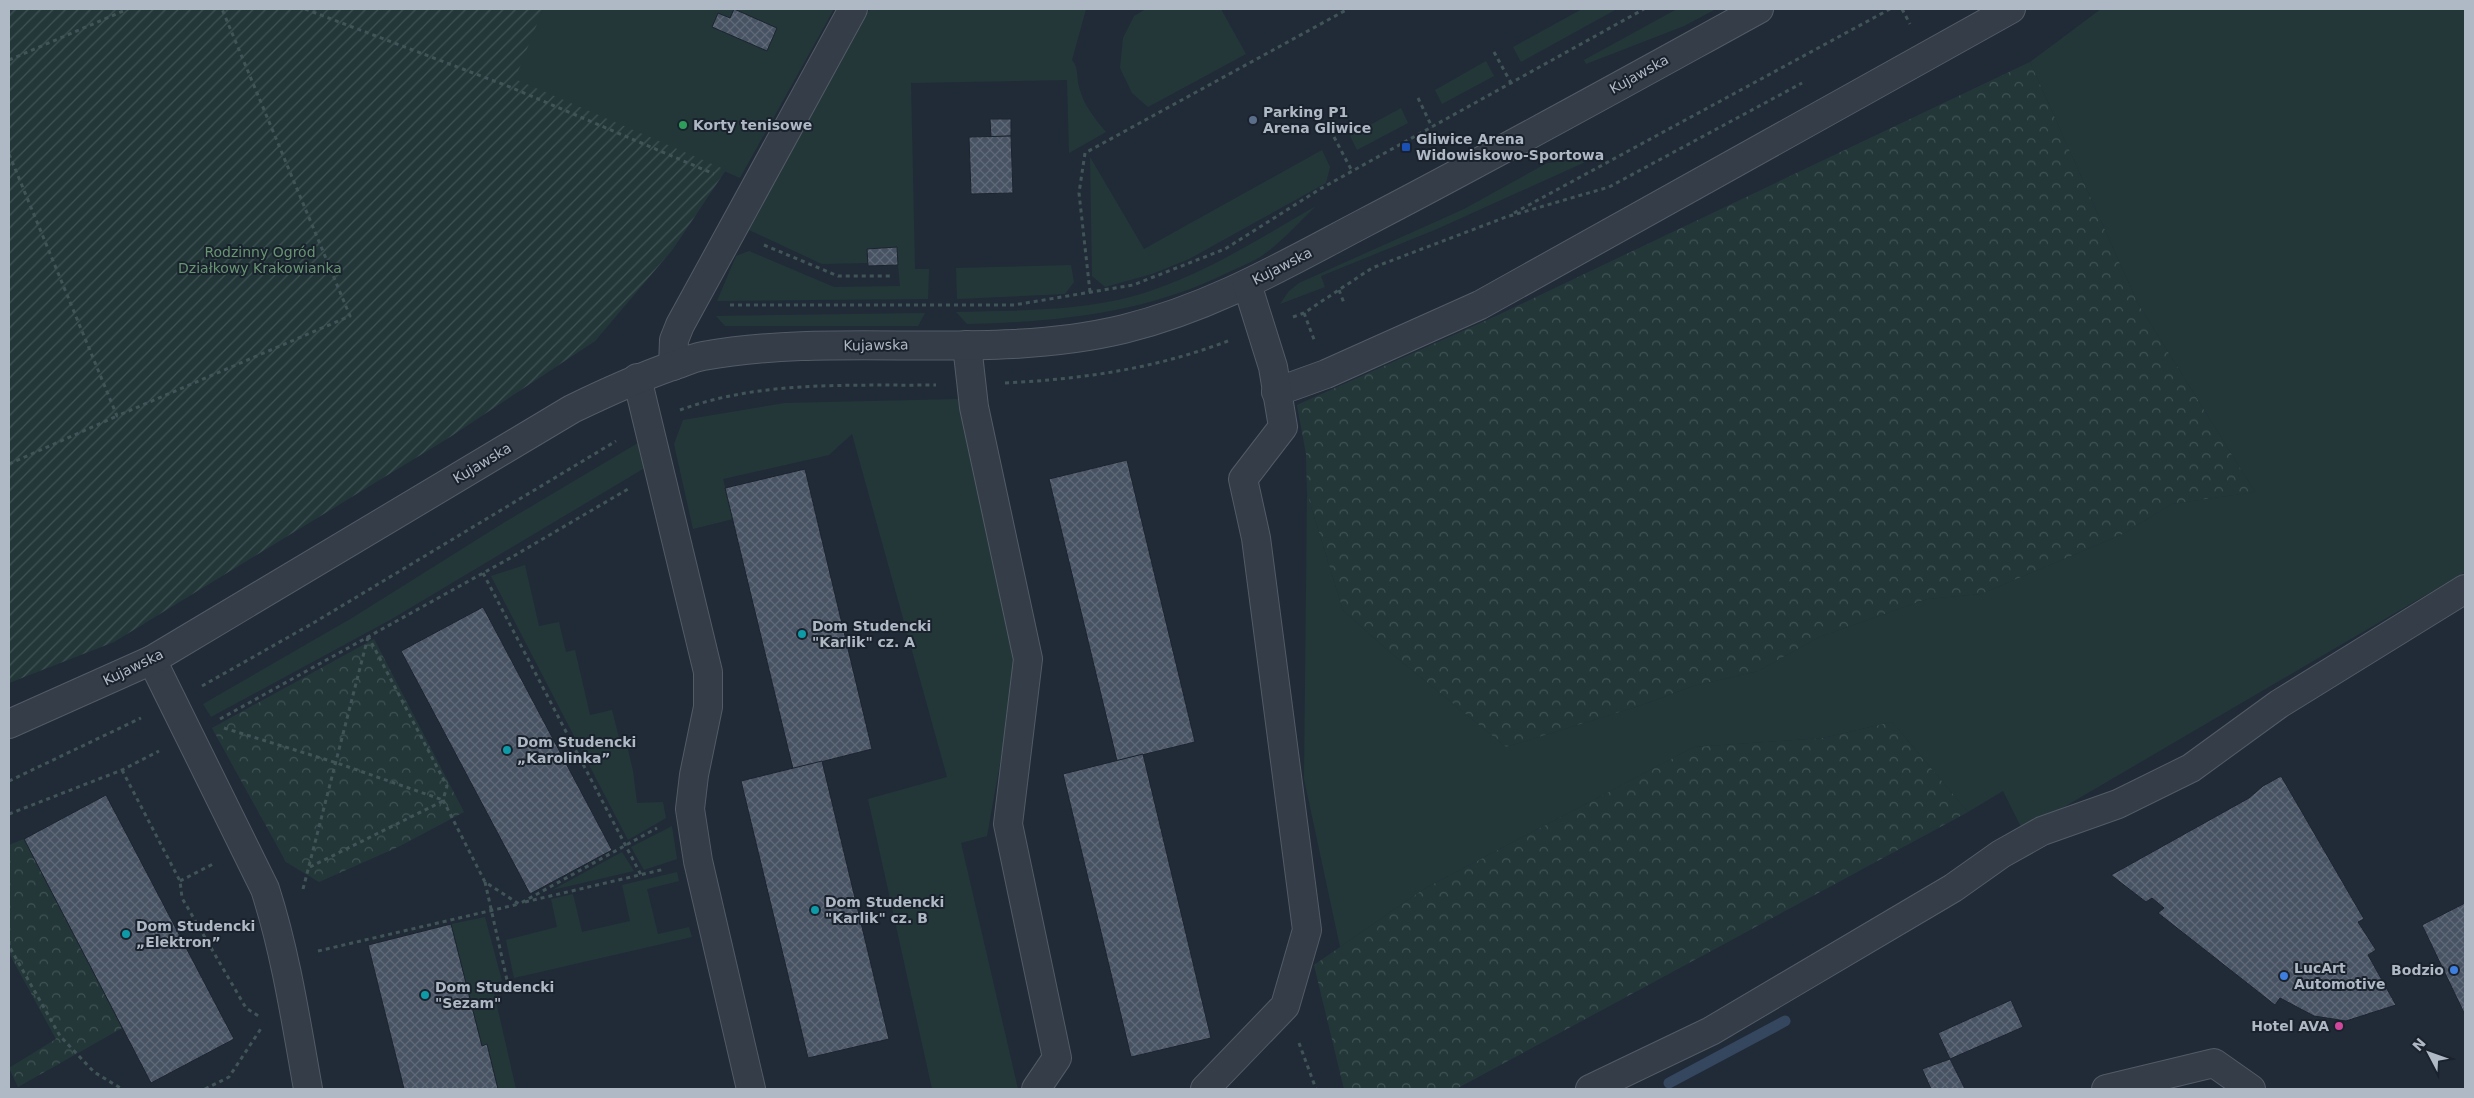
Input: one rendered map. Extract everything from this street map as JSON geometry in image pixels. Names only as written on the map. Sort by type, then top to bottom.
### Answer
[{"type":"street","points":[[673,366],[674,340],[680,325],[853,9]]},
{"type":"street","name":"Kujawska","points":[[9,724],[152,660],[572,409],[637,378],[700,356],[858,344],[967,345],[1049,342],[1121,330],[1173,316],[1212,301],[1248,284],[1465,169],[1759,9]]},
{"type":"street","points":[[1276,392],[1326,374],[1480,305],[2011,9]]},
{"type":"street","points":[[1205,1089],[1285,1006],[1307,930],[1256,538],[1243,479],[1283,427],[1273,367],[1248,284]]},
{"type":"street","points":[[967,345],[976,417],[1028,659],[1008,824],[1057,1058],[1036,1089]]},
{"type":"street","points":[[637,378],[661,469],[708,672],[708,707],[694,775],[690,809],[698,861],[751,1089]]},
{"type":"street","points":[[1590,1089],[1711,1031],[1953,888],[2001,854],[2042,831],[2118,804],[2191,768],[2279,704],[2465,589]]},
{"type":"street","points":[[152,660],[173,703],[200,730],[265,889],[284,960],[308,1089]]},
{"type":"street","points":[[2106,1089],[2214,1063],[2251,1089]]},
{"type":"path","points":[[9,60],[128,9]]},
{"type":"path","points":[[9,464],[350,316],[222,9]]},
{"type":"path","points":[[305,9],[510,87],[714,174]]},
{"type":"path","points":[[1090,292],[1079,193],[1085,153],[1348,9]]},
{"type":"path","points":[[721,305],[1014,305],[1133,285],[1225,249],[1352,171],[1644,9]]},
{"type":"path","points":[[1506,217],[1890,9]]},
{"type":"path","points":[[1902,9],[1910,24]]},
{"type":"path","points":[[1902,29],[1917,20]]},
{"type":"path","points":[[1494,52],[1511,83]]},
{"type":"path","points":[[9,781],[173,703],[315,622],[648,421],[708,400],[770,388],[971,385],[1054,380],[1135,369],[1189,356],[1304,313],[1372,268],[1506,217],[1609,188],[1806,81]]},
{"type":"path","points":[[1418,98],[1432,127]]},
{"type":"path","points":[[1334,137],[1352,171]]},
{"type":"path","points":[[9,154],[118,416]]},
{"type":"path","points":[[731,231],[838,276],[892,276]]},
{"type":"path","points":[[1339,290],[1344,303]]},
{"type":"path","points":[[9,814],[122,770],[200,730],[483,573],[661,469]]},
{"type":"path","points":[[483,573],[641,874]]},
{"type":"path","points":[[368,636],[310,867],[443,800]]},
{"type":"path","points":[[368,636],[447,786],[443,800],[484,882],[507,980]]},
{"type":"path","points":[[200,730],[337,763],[443,800]]},
{"type":"path","points":[[122,770],[180,881],[182,898],[246,1008],[266,1021],[229,1077],[205,1089]]},
{"type":"path","points":[[519,904],[690,809]]},
{"type":"path","points":[[180,881],[219,861]]},
{"type":"path","points":[[284,960],[698,861]]},
{"type":"path","points":[[484,882],[519,904]]},
{"type":"path","points":[[9,941],[9,946],[60,1036],[94,1072],[122,1089]]},
{"type":"path","points":[[1285,1006],[1316,1089]]},
{"type":"green space","name":"Rodzinny Ogród Działkowy Krakowianka","points":[[9,9],[543,9],[515,79],[726,170],[673,249],[595,341],[450,437],[114,642],[9,683]]},
{"type":"green space","name":"Korty tenisowe","points":[[543,9],[834,9],[740,178],[514,79]]},
{"type":"green space","points":[[870,9],[1086,9],[1072,60],[1076,66],[1078,83],[1083,99],[1106,132],[1069,153],[1067,80],[911,83],[915,269],[929,269],[928,299],[717,301],[736,256],[749,251],[834,287],[900,286],[898,265],[867,249],[867,263],[822,264],[749,230]]},
{"type":"green space","points":[[1146,9],[1221,9],[1246,54],[1148,107],[1132,93],[1120,68],[1123,38],[1134,16]]},
{"type":"green space","points":[[1582,9],[1617,9],[1521,62],[1513,47]]},
{"type":"green space","points":[[1677,9],[1716,9],[1684,26],[1586,64],[1584,60]]},
{"type":"green space","points":[[2101,9],[2465,9],[2465,572],[2023,831],[2003,791],[1968,812],[1892,722],[1823,738],[1694,747],[1424,889],[1340,947],[1304,779],[1307,493],[1343,610],[1384,647],[1506,747],[1639,706],[1693,686],[1758,671],[1819,637],[1927,599],[1981,594],[2123,534],[2171,504],[2255,492],[2137,302],[2030,62]]},
{"type":"green space","points":[[1486,61],[1494,76],[1442,104],[1435,90]]},
{"type":"green space","points":[[2030,62],[2137,302],[2255,492],[2171,504],[2123,534],[1981,594],[1927,599],[1819,637],[1758,671],[1693,686],[1639,706],[1506,747],[1384,647],[1343,610],[1307,493],[1306,454],[1297,405],[1496,316]]},
{"type":"green space","points":[[1401,108],[1408,123],[1357,150],[1350,136]]},
{"type":"green space","points":[[1322,150],[1330,167],[1326,183],[1189,259],[1152,274],[1105,287],[1092,276],[1090,157],[1144,249]]},
{"type":"green space","points":[[1592,159],[1437,229],[1321,276],[1325,287],[1280,304],[1289,291],[1299,283],[1464,209],[1547,163]]},
{"type":"green space","points":[[1316,206],[1282,240],[1260,257],[1198,286],[1166,297],[1101,313],[1034,321],[967,324],[956,312],[1031,310],[1081,306],[1129,297],[1153,290],[1216,263]]},
{"type":"green space","points":[[1071,265],[1074,282],[1065,294],[957,299],[956,268]]},
{"type":"green space","points":[[925,313],[918,326],[725,326],[716,316]]},
{"type":"green space","points":[[959,399],[1018,662],[987,836],[961,843],[1018,1089],[932,1089],[868,799],[947,777],[852,434],[829,455],[723,479],[733,519],[693,529],[674,444],[683,420],[785,403]]},
{"type":"green space","points":[[638,443],[648,466],[390,620],[211,717],[203,704],[352,618],[505,522]]},
{"type":"green space","points":[[525,565],[539,626],[559,622],[566,652],[575,650],[590,715],[612,710],[619,738],[625,737],[633,771],[637,803],[663,802],[666,818],[628,840],[491,576]]},
{"type":"green space","points":[[374,639],[464,812],[398,847],[319,882],[286,862],[212,728]]},
{"type":"green space","points":[[1892,722],[1968,812],[1456,1089],[1344,1089],[1314,965],[1424,889],[1694,747],[1823,738]]},
{"type":"green space","points":[[672,826],[677,859],[644,870],[631,847]]},
{"type":"green space","points":[[24,839],[122,1028],[18,1087],[9,1068],[56,1039],[9,953],[9,845]]},
{"type":"green space","points":[[622,852],[634,871],[552,890]]},
{"type":"green space","points":[[677,872],[679,881],[647,889],[658,934],[689,927],[692,937],[514,978],[506,940],[557,927],[551,899],[573,894],[582,932],[630,921],[622,885]]},
{"type":"green space","points":[[485,917],[502,981],[492,984],[516,1089],[498,1089],[487,1045],[482,1046],[451,924]]},
{"type":"building","points":[[734,9],[777,28],[767,51],[712,27],[718,13],[730,18]]},
{"type":"building","points":[[990,119],[1011,119],[1011,136],[991,137]]},
{"type":"building","points":[[1011,136],[1013,193],[971,194],[969,137]]},
{"type":"building","points":[[897,247],[898,265],[868,266],[867,249]]},
{"type":"building","points":[[1127,460],[1195,742],[1117,761],[1049,479]]},
{"type":"building","name":"Dom Studencki \"Karlik\" cz. A","points":[[805,469],[872,749],[793,769],[725,488]]},
{"type":"building","name":"Dom Studencki „Karolinka”","points":[[483,607],[612,850],[530,894],[401,651]]},
{"type":"building","points":[[1143,754],[1211,1038],[1131,1057],[1063,774]]},
{"type":"building","name":"Dom Studencki \"Karlik\" cz. B","points":[[822,761],[889,1039],[808,1058],[741,781]]},
{"type":"building","points":[[2281,776],[2364,919],[2358,922],[2376,950],[2368,955],[2396,1005],[2346,1021],[2314,1016],[2280,998],[2275,1005],[2158,913],[2164,908],[2152,898],[2146,902],[2111,875],[2249,798],[2263,786]]},
{"type":"building","name":"Dom Studencki „Elektron”","points":[[106,795],[234,1039],[151,1083],[24,839]]},
{"type":"building","name":"Bodzio","points":[[2465,903],[2465,1015],[2422,925]]},
{"type":"building","name":"Dom Studencki \"Sezam\"","points":[[451,924],[482,1046],[487,1044],[498,1089],[404,1089],[368,945]]},
{"type":"building","points":[[2011,1000],[2023,1027],[1950,1059],[1938,1033]]},
{"type":"building","points":[[1950,1059],[1965,1089],[1931,1089],[1922,1069]]},
{"type":"waterway","points":[[1669,1083],[1785,1021]]},
{"type":"place","name":"Parking P1 Arena Gliwice","points":[[1253,120]]},
{"type":"place","name":"Korty tenisowe","points":[[683,125]]},
{"type":"place","name":"Gliwice Arena Widowiskowo-Sportowa","points":[[1406,147]]},
{"type":"place","name":"Dom Studencki \"Karlik\" cz. A","points":[[802,634]]},
{"type":"place","name":"Dom Studencki „Karolinka”","points":[[507,750]]},
{"type":"place","name":"Dom Studencki \"Karlik\" cz. B","points":[[815,910]]},
{"type":"place","name":"Dom Studencki „Elektron”","points":[[126,934]]},
{"type":"place","name":"Bodzio","points":[[2454,970]]},
{"type":"place","name":"LucArt Automotive","points":[[2284,976]]},
{"type":"place","name":"Dom Studencki \"Sezam\"","points":[[425,995]]},
{"type":"place","name":"Hotel AVA","points":[[2339,1026]]}]
